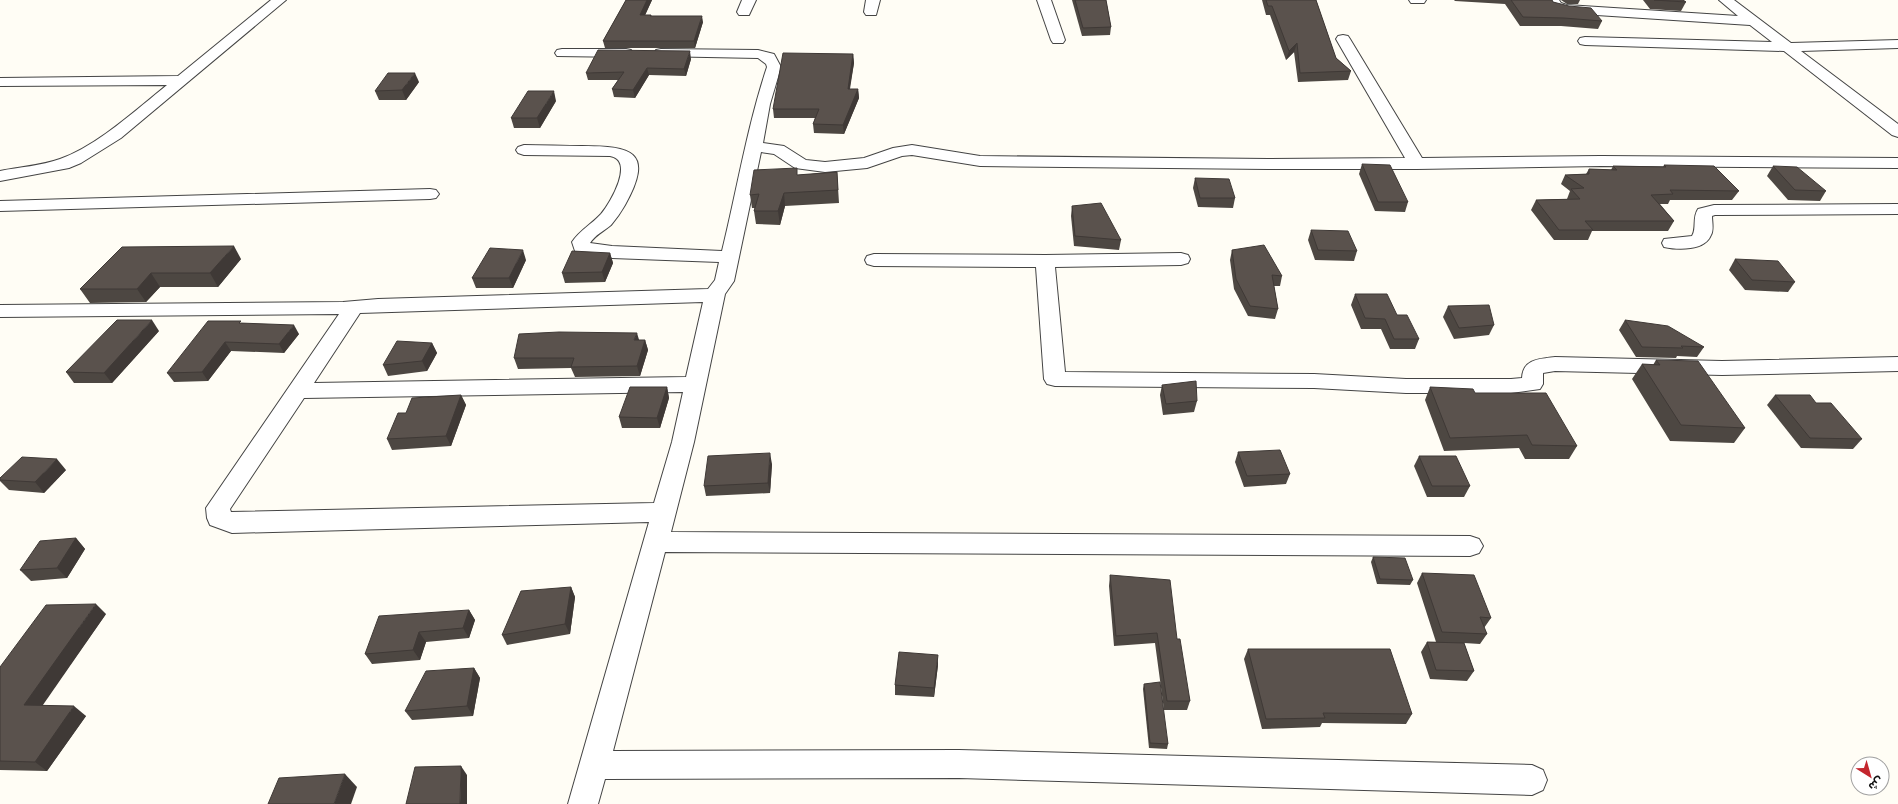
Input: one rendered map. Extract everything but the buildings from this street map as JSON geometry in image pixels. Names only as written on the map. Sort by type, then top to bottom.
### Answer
[{"type":"street","points":[[0,176],[63,164],[75,159],[115,135],[279,0]]},
{"type":"street","points":[[744,12],[749,0]]},
{"type":"street","points":[[1044,0],[1058,40]]},
{"type":"street","points":[[1552,0],[1556,6],[1564,9],[1753,21]]},
{"type":"street","points":[[1726,0],[1898,132]]},
{"type":"street","points":[[1343,39],[1417,164]]},
{"type":"street","points":[[1584,41],[1788,47],[1898,44]]},
{"type":"street","points":[[562,53],[758,54],[771,59],[774,67],[762,104],[754,147],[724,281],[715,293],[683,442],[583,804]]},
{"type":"street","points":[[0,82],[181,80]]},
{"type":"street","points":[[1875,115],[1898,115]]},
{"type":"street","points":[[754,147],[778,149],[791,156],[801,164],[825,167],[867,163],[899,151],[912,150],[980,160],[1417,164],[1601,161],[1898,162]]},
{"type":"street","points":[[524,150],[610,151],[622,153],[628,158],[631,166],[624,191],[607,218],[584,237],[581,242],[582,247],[612,252],[730,257]]},
{"type":"street","points":[[0,206],[430,194]]},
{"type":"street","points":[[1671,243],[1690,242],[1700,238],[1703,234],[1702,221],[1704,214],[1714,210],[1898,209]]},
{"type":"street","points":[[874,260],[1045,261],[1181,259]]},
{"type":"street","points":[[1045,261],[1055,379],[1314,381],[1392,386],[1511,386],[1532,384],[1533,370],[1539,366],[1555,364],[1722,368],[1898,364]]},
{"type":"street","points":[[0,311],[290,309],[705,296],[715,293]]},
{"type":"street","points":[[354,307],[218,508],[219,518],[232,523],[663,512]]},
{"type":"street","points":[[297,391],[696,384]]},
{"type":"street","points":[[655,542],[1470,546]]},
{"type":"street","points":[[594,765],[959,764],[1532,780]]}]
